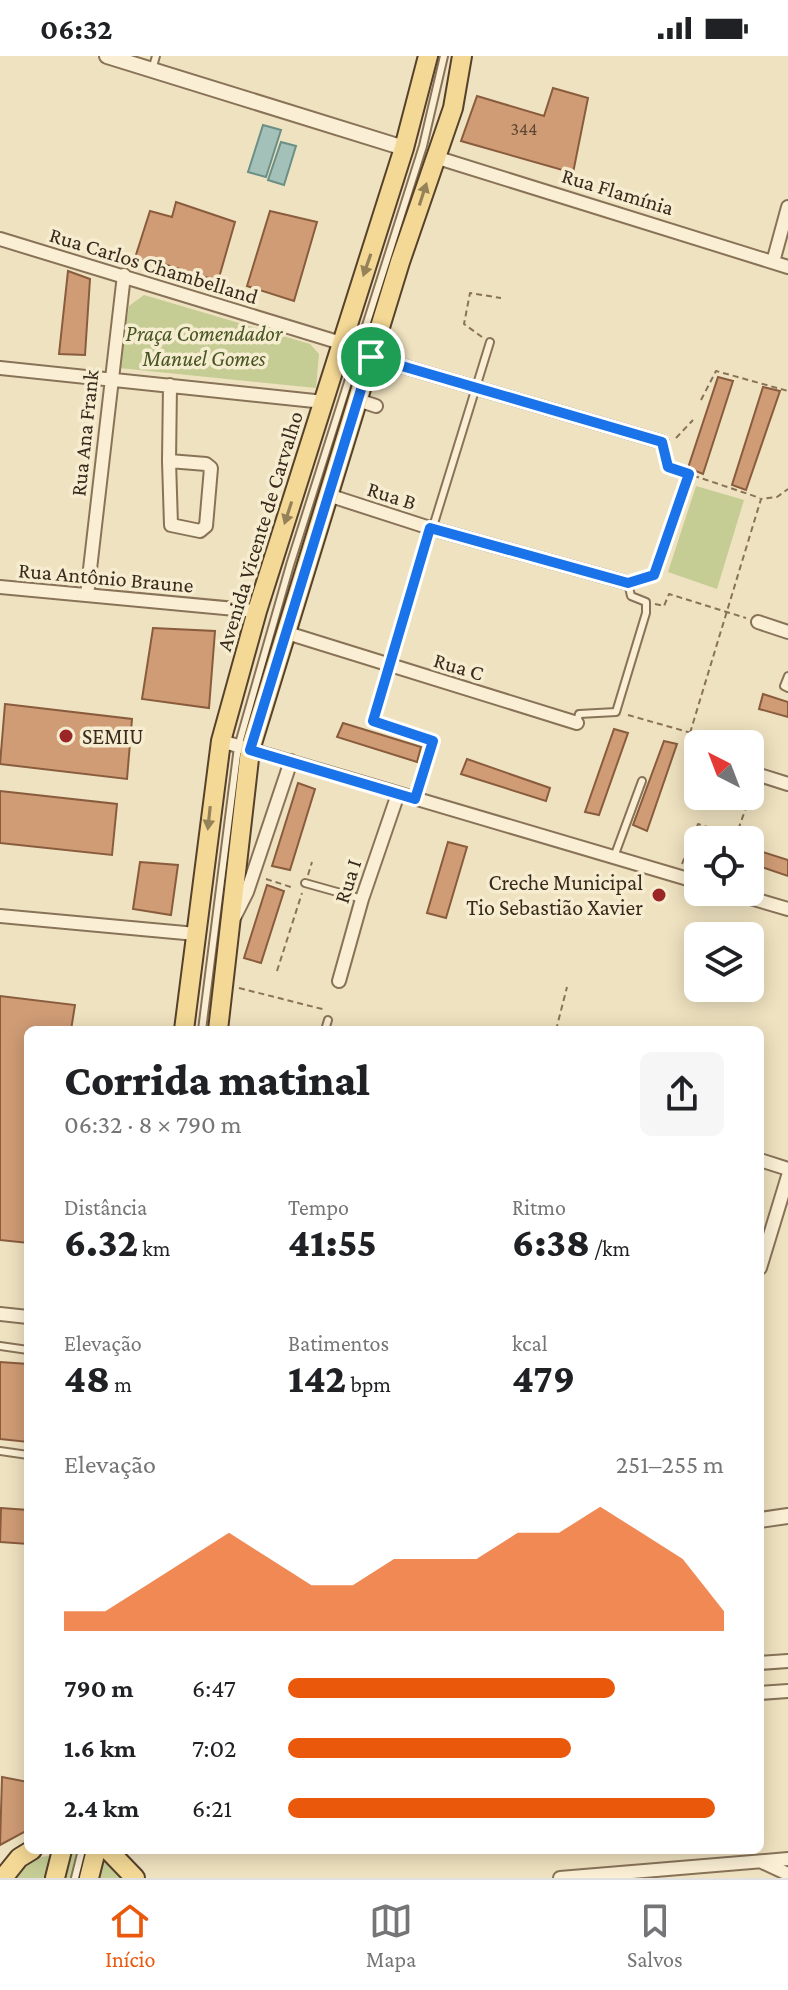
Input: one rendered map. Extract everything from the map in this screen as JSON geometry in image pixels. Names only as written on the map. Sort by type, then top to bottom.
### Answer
[{"type":"main road","name":"Avenida Vicente de Carvalho","points":[[184,1026],[196,934],[237,746],[257,611],[404,148],[428,56]]},
{"type":"main road","name":"Avenida Vicente de Carvalho","points":[[218,1026],[229,925],[237,746],[284,632],[328,495],[367,403],[371,357],[453,108],[462,56]]},
{"type":"main road","points":[[0,1865],[25,1854]]},
{"type":"main road","points":[[3,1878],[25,1854]]},
{"type":"main road","points":[[55,1878],[61,1854]]},
{"type":"main road","points":[[89,1878],[95,1854]]},
{"type":"main road","points":[[112,1854],[135,1878]]},
{"type":"street","points":[[107,56],[154,63],[404,148]]},
{"type":"street","name":"Rua Flamínia","points":[[435,157],[788,267]]},
{"type":"street","points":[[773,262],[788,207]]},
{"type":"street","name":"Rua Carlos Chambelland","points":[[0,239],[341,343]]},
{"type":"street","name":"Rua Ana Frank","points":[[87,595],[124,275]]},
{"type":"street","points":[[371,357],[662,442]]},
{"type":"street","points":[[0,368],[324,402]]},
{"type":"street","points":[[169,461],[206,464],[211,468],[206,526],[200,531],[171,525],[169,461],[170,385]]},
{"type":"street","name":"Rua B","points":[[328,495],[430,528],[628,583]]},
{"type":"street","name":"Rua Antônio Braune","points":[[0,587],[257,611]]},
{"type":"street","points":[[758,622],[788,632]]},
{"type":"street","name":"Rua C","points":[[284,632],[577,723]]},
{"type":"street","points":[[237,746],[684,878]]},
{"type":"street","name":"Avenida Vicente de Carvalho","points":[[229,925],[254,875],[291,761]]},
{"type":"street","points":[[764,776],[788,784]]},
{"type":"street","name":"Rua I","points":[[339,981],[362,899],[398,794]]},
{"type":"street","points":[[764,902],[788,909]]},
{"type":"street","points":[[0,916],[196,934]]},
{"type":"street","points":[[764,1161],[788,1169]]},
{"type":"street","points":[[764,1255],[788,1176]]},
{"type":"street","points":[[0,1314],[24,1317]]},
{"type":"street","points":[[764,1519],[788,1516]]},
{"type":"street","points":[[764,1663],[788,1661]]},
{"type":"street","points":[[764,1693],[788,1691]]},
{"type":"street","points":[[560,1878],[788,1859]]},
{"type":"street","points":[[761,1862],[788,1874]]},
{"type":"lane","points":[[202,1026],[237,746],[290,565],[423,146],[444,56]]},
{"type":"lane","points":[[433,741],[373,721],[430,528],[478,389],[490,342]]},
{"type":"lane","points":[[577,723],[579,714],[616,712],[646,613],[646,602],[631,596],[628,583],[654,575],[673,524]]},
{"type":"lane","points":[[788,676],[784,686],[788,688]]},
{"type":"lane","points":[[614,857],[642,781]]},
{"type":"lane","points":[[305,883],[362,899]]},
{"type":"lane","points":[[326,1026],[328,1020]]},
{"type":"lane","points":[[0,1346],[24,1349]]},
{"type":"lane","points":[[0,1451],[24,1454]]},
{"type":"lane","points":[[75,1878],[81,1854]]},
{"type":"path","points":[[490,342],[464,324],[470,293],[501,298]]},
{"type":"path","points":[[701,400],[716,371],[788,391]]},
{"type":"path","points":[[693,420],[678,438],[662,442],[668,467],[761,499],[777,497],[788,489]]},
{"type":"path","points":[[673,524],[689,474]]},
{"type":"path","points":[[691,730],[761,499]]},
{"type":"path","points":[[646,602],[664,606],[669,594],[758,622]]},
{"type":"path","points":[[616,712],[684,731]]},
{"type":"path","points":[[415,799],[433,741]]},
{"type":"path","points":[[677,876],[698,824],[736,836],[745,810]]},
{"type":"path","points":[[305,883],[312,862]]},
{"type":"path","points":[[254,875],[303,890],[277,971]]},
{"type":"path","points":[[235,987],[331,1011]]},
{"type":"path","points":[[557,1026],[567,987]]},
{"type":"green space","name":"Praça Comendador Manuel Gomes","points":[[144,295],[310,344],[319,354],[316,388],[119,368],[129,306]]},
{"type":"green space","points":[[696,486],[744,500],[717,589],[668,572]]},
{"type":"green space","points":[[83,1854],[107,1861],[125,1878],[12,1878],[37,1858]]},
{"type":"water","points":[[263,125],[281,130],[266,177],[248,172]]},
{"type":"water","points":[[281,142],[296,146],[284,185],[268,180]]},
{"type":"building","points":[[553,88],[588,98],[573,173],[461,141],[477,96],[544,116]]},
{"type":"building","points":[[176,202],[235,222],[218,281],[151,260],[149,266],[134,261],[150,211],[172,217]]},
{"type":"building","points":[[270,211],[317,222],[294,301],[247,286]]},
{"type":"building","points":[[68,271],[90,279],[85,355],[59,354]]},
{"type":"building","points":[[718,377],[733,381],[703,474],[688,468]]},
{"type":"building","points":[[763,387],[780,391],[746,490],[732,485]]},
{"type":"building","points":[[153,628],[215,631],[209,708],[142,699]]},
{"type":"building","points":[[763,694],[788,702],[788,717],[759,709]]},
{"type":"building","name":"SEMIU","points":[[5,704],[132,719],[127,779],[0,764]]},
{"type":"building","points":[[343,723],[421,747],[417,762],[337,737]]},
{"type":"building","points":[[614,729],[628,733],[599,815],[585,812]]},
{"type":"building","points":[[664,741],[677,744],[647,831],[633,825]]},
{"type":"building","points":[[467,759],[550,788],[546,801],[461,774]]},
{"type":"building","points":[[298,783],[315,789],[290,870],[272,866]]},
{"type":"building","points":[[0,791],[117,804],[112,855],[0,843]]},
{"type":"building","points":[[448,842],[467,847],[446,918],[427,913]]},
{"type":"building","points":[[764,852],[788,860],[788,876],[764,868]]},
{"type":"building","points":[[140,862],[178,865],[171,915],[133,909]]},
{"type":"building","points":[[267,885],[284,891],[261,963],[244,958]]},
{"type":"building","points":[[0,996],[75,1005],[72,1026],[24,1026],[24,1243],[0,1240]]},
{"type":"building","points":[[0,1362],[24,1364],[24,1442],[0,1439]]},
{"type":"building","points":[[1,1508],[24,1510],[24,1544],[0,1542]]},
{"type":"building","points":[[2,1777],[24,1781],[24,1832],[0,1845]]},
{"type":"place","name":"SEMIU","points":[[66,736]]},
{"type":"place","name":"Creche Municipal Tio Sebastião Xavier","points":[[659,895]]},
{"type":"route","points":[[371,357],[662,442],[668,467],[689,474],[654,575],[628,583],[430,528],[373,721],[433,741],[415,799],[250,750],[371,357]]}]
